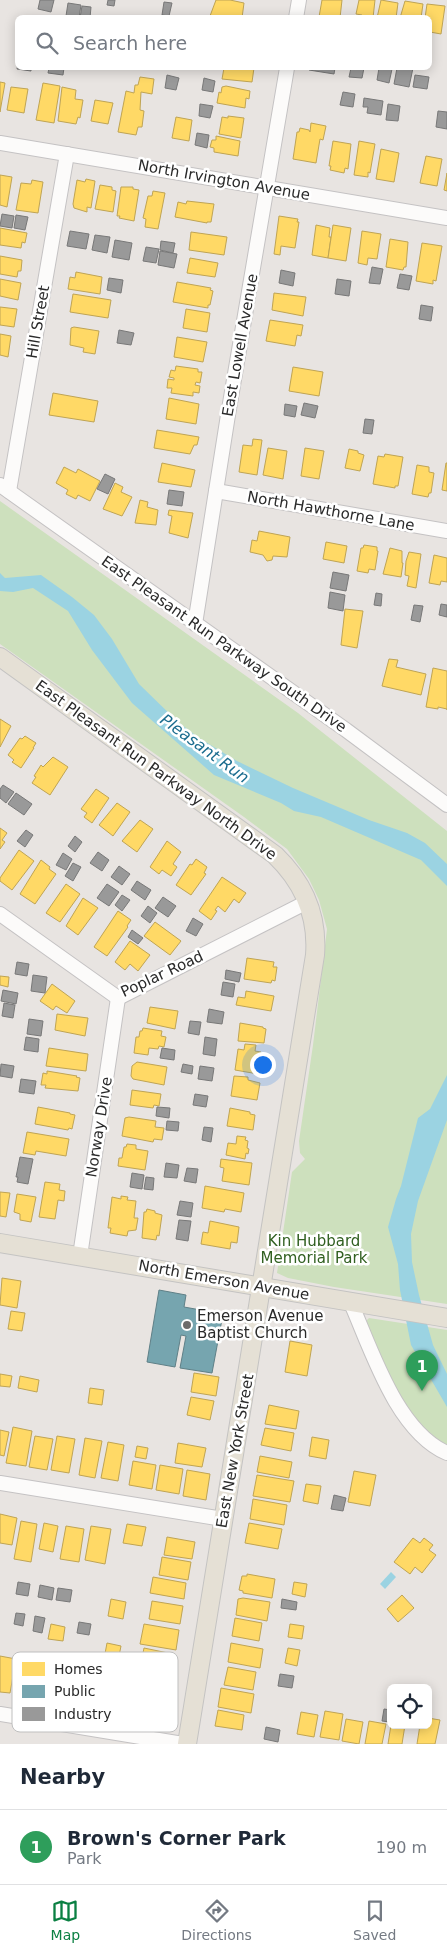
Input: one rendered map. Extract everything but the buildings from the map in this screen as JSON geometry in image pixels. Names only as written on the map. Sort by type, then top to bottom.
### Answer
[{"type":"main road","name":"East Pleasant Run Parkway North Drive","points":[[0,657],[275,855],[291,872],[307,902],[315,927],[315,955],[283,1157]]},
{"type":"main road","name":"East New York Street","points":[[187,1744],[283,1157]]},
{"type":"main road","name":"North Emerson Avenue","points":[[0,1243],[444,1317]]},
{"type":"street","points":[[296,15],[299,0]]},
{"type":"street","name":"East Lowell Avenue","points":[[195,624],[287,70]]},
{"type":"street","name":"North Irvington Avenue","points":[[0,143],[447,218]]},
{"type":"street","name":"Hill Street","points":[[4,488],[67,154]]},
{"type":"street","name":"East Pleasant Run Parkway South Drive","points":[[4,488],[346,730],[447,805]]},
{"type":"street","name":"North Hawthorne Lane","points":[[216,491],[447,532]]},
{"type":"street","name":"Poplar Road","points":[[0,914],[118,998],[307,902]]},
{"type":"street","name":"Norway Drive","points":[[80,1256],[118,998]]},
{"type":"street","points":[[350,1301],[380,1372],[395,1400],[422,1435],[439,1450],[447,1454]]},
{"type":"street","points":[[0,1483],[223,1520]]},
{"type":"street","points":[[110,1732],[183,1744]]},
{"type":"green space","name":"Kin Hubbard Memorial Park","points":[[0,501],[298,713],[447,831],[447,1304],[334,1287],[288,1278],[277,1273],[292,1172],[305,1159],[300,1153],[299,1141],[327,929],[319,900],[309,879],[287,849],[0,644]]},
{"type":"green space","points":[[369,1318],[447,1330],[447,1450],[410,1414],[382,1368],[366,1326]]},
{"type":"water","name":"Pleasant Run","points":[[0,573],[5,578],[41,575],[94,615],[112,639],[139,684],[178,722],[199,738],[237,761],[293,788],[369,820],[407,833],[425,843],[447,864],[447,886],[421,860],[321,817],[294,811],[281,803],[214,775],[132,703],[92,650],[68,611],[33,588],[13,592],[0,591]]},
{"type":"water","points":[[447,1075],[447,1120],[418,1201],[411,1234],[412,1262],[419,1295],[433,1345],[447,1374],[447,1407],[411,1345],[400,1290],[398,1264],[388,1227],[401,1186],[418,1118],[430,1109]]},
{"type":"water","points":[[391,1572],[396,1577],[385,1589],[380,1584]]},
{"type":"place","name":"Emerson Avenue Baptist Church","points":[[187,1325]]},
{"type":"place","name":"Brown's Corner Park","points":[[422,1391]]}]
